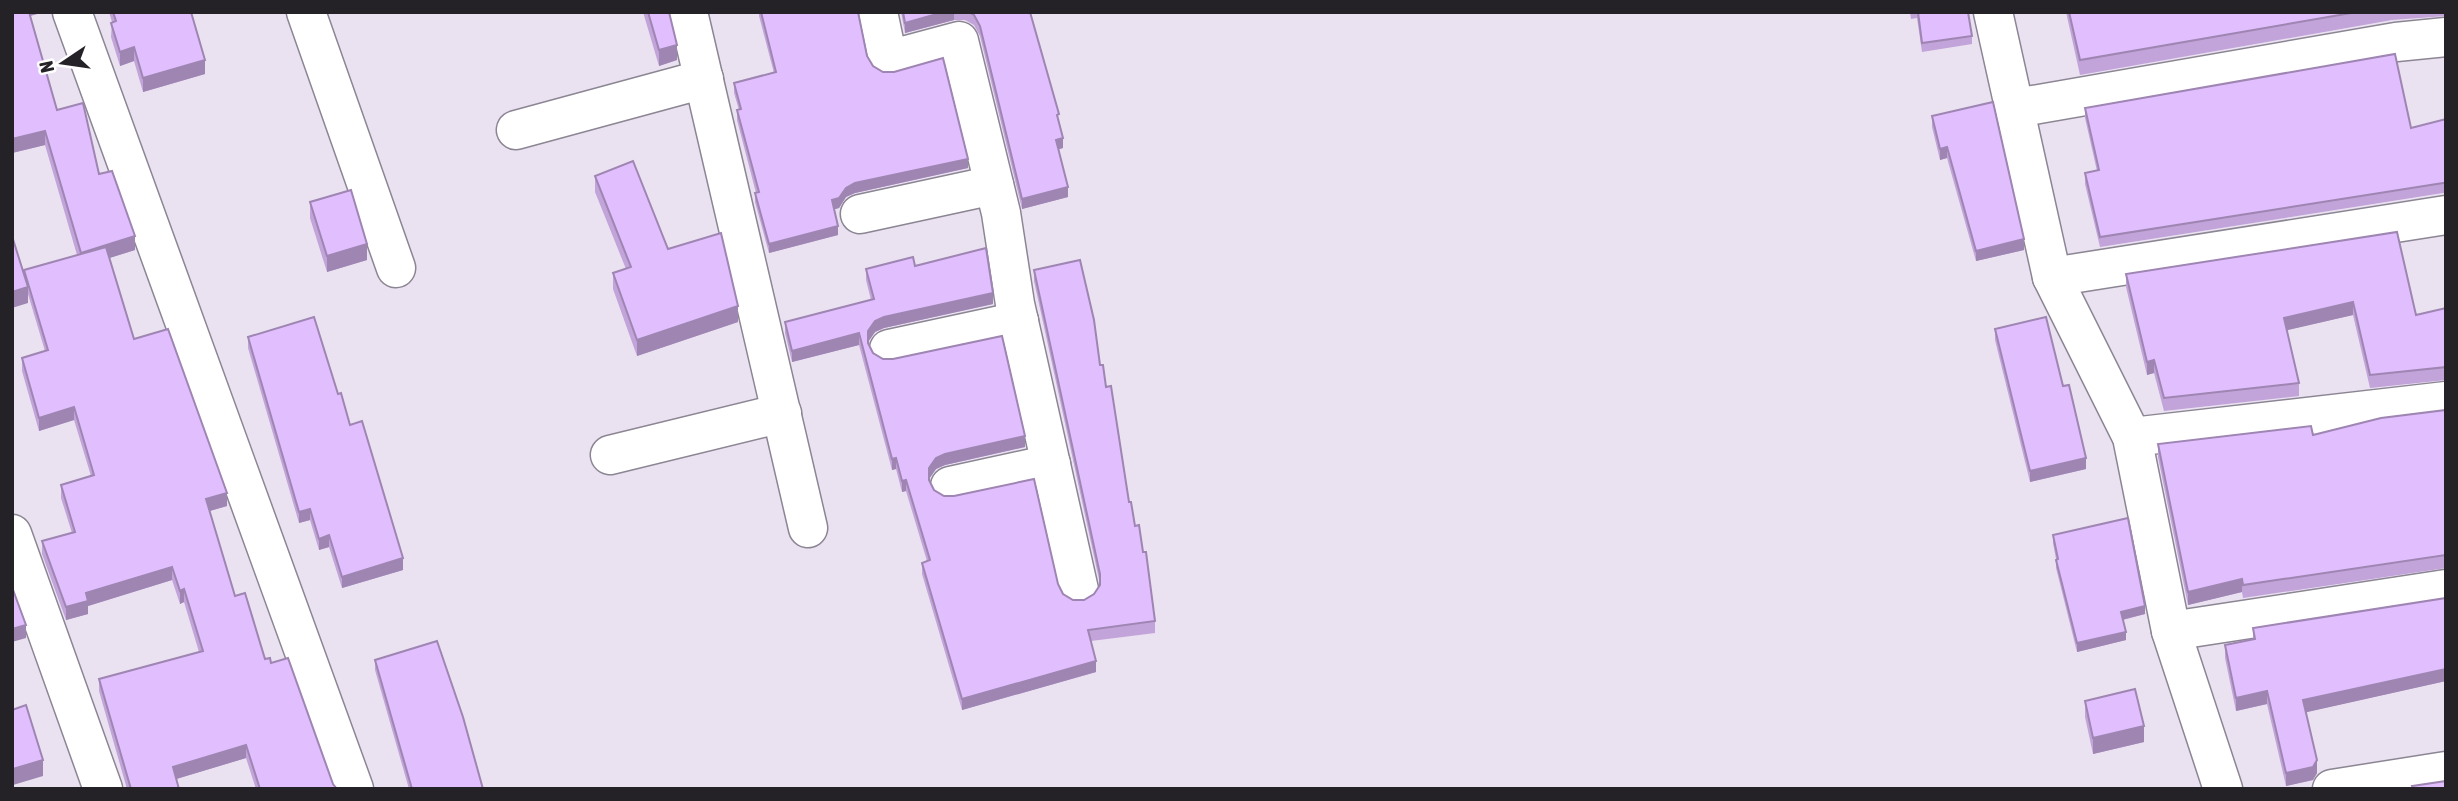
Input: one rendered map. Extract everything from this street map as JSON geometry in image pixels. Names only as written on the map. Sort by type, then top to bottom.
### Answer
[{"type":"street","points":[[72,12],[355,789]]},
{"type":"street","points":[[306,12],[396,268]]},
{"type":"street","points":[[688,12],[808,528]]},
{"type":"street","points":[[878,12],[888,60],[959,41],[1001,213],[1019,321],[1079,590]]},
{"type":"street","points":[[1993,12],[2052,277],[2132,437],[2171,631],[2223,789]]},
{"type":"street","points":[[2016,107],[2396,42],[2446,37]]},
{"type":"street","points":[[516,130],[704,79]]},
{"type":"street","points":[[860,214],[994,185]]},
{"type":"street","points":[[2052,277],[2446,215]]},
{"type":"street","points":[[889,349],[1019,321]]},
{"type":"street","points":[[2132,437],[2446,401]]},
{"type":"street","points":[[610,455],[782,413]]},
{"type":"street","points":[[950,486],[1051,464]]},
{"type":"street","points":[[12,534],[103,789]]},
{"type":"street","points":[[2171,631],[2446,589]]},
{"type":"street","points":[[2332,789],[2446,771]]},
{"type":"building","points":[[12,12],[29,12],[57,110],[83,103],[99,174],[112,171],[135,236],[81,253],[45,131],[12,139]]},
{"type":"building","points":[[113,12],[191,12],[205,60],[143,78],[134,47],[120,52],[111,23],[116,21]]},
{"type":"building","points":[[648,12],[669,12],[677,45],[659,50]]},
{"type":"building","points":[[761,12],[858,12],[867,56],[873,66],[883,72],[894,72],[943,58],[968,159],[855,183],[846,188],[839,198],[832,200],[838,226],[769,244],[755,193],[759,192],[737,110],[741,109],[734,83],[776,72]]},
{"type":"building","points":[[903,12],[944,12],[905,23]]},
{"type":"building","points":[[969,12],[1030,12],[1059,114],[1057,115],[1063,138],[1056,140],[1068,187],[1022,199],[980,26]]},
{"type":"building","points":[[1918,12],[1968,12],[1972,36],[1922,43]]},
{"type":"building","points":[[2069,12],[2357,12],[2080,60]]},
{"type":"building","points":[[2395,54],[2411,128],[2446,119],[2446,183],[2100,237],[2085,173],[2099,170],[2085,108]]},
{"type":"building","points":[[1993,102],[2024,239],[1976,251],[1947,147],[1940,149],[1932,116]]},
{"type":"building","points":[[633,161],[668,249],[721,233],[738,306],[637,340],[613,273],[631,267],[595,176]]},
{"type":"building","points":[[351,190],[367,244],[327,256],[310,202]]},
{"type":"building","points":[[2397,232],[2416,315],[2446,308],[2446,367],[2370,375],[2353,302],[2284,318],[2299,383],[2164,398],[2154,360],[2147,362],[2126,274]]},
{"type":"building","points":[[12,236],[28,287],[12,292]]},
{"type":"building","points":[[106,247],[134,339],[168,329],[227,493],[206,499],[235,596],[245,593],[265,659],[270,658],[271,663],[288,658],[337,789],[260,789],[246,745],[173,767],[179,789],[131,789],[99,679],[203,651],[184,589],[180,591],[172,567],[86,593],[88,601],[66,607],[42,541],[75,532],[61,485],[94,475],[74,407],[39,418],[22,358],[48,350],[24,270]]},
{"type":"building","points":[[986,248],[993,293],[884,317],[875,321],[868,331],[868,343],[873,353],[883,359],[1002,336],[1025,436],[936,458],[929,468],[929,480],[934,490],[944,496],[954,496],[1034,479],[1058,584],[1063,594],[1073,600],[1084,600],[1094,594],[1100,585],[1100,574],[1034,270],[1080,260],[1094,320],[1100,365],[1103,365],[1106,387],[1111,386],[1129,502],[1135,526],[1139,525],[1143,552],[1146,552],[1155,621],[1088,630],[1096,661],[962,699],[922,563],[930,560],[906,480],[902,481],[896,458],[892,459],[859,333],[792,351],[785,322],[874,299],[866,269],[913,257],[915,266]]},
{"type":"building","points":[[314,317],[350,425],[362,421],[403,558],[342,577],[329,535],[319,539],[310,509],[299,512],[248,337]]},
{"type":"building","points":[[2046,317],[2063,386],[2069,385],[2086,458],[2030,471],[1995,329]]},
{"type":"building","points":[[2446,410],[2446,555],[2243,585],[2242,579],[2188,592],[2158,444],[2311,426],[2313,435],[2381,418]]},
{"type":"building","points":[[2128,518],[2145,606],[2121,612],[2126,632],[2077,643],[2056,560],[2058,559],[2053,535]]},
{"type":"building","points":[[12,587],[26,625],[12,629]]},
{"type":"building","points":[[2446,598],[2446,669],[2303,700],[2317,760],[2313,767],[2286,773],[2267,691],[2236,698],[2225,645],[2255,639],[2253,628]]},
{"type":"building","points":[[437,641],[463,717],[483,789],[412,789],[375,660]]},
{"type":"building","points":[[2135,689],[2144,726],[2093,738],[2085,701]]},
{"type":"building","points":[[26,705],[43,760],[13,769],[12,710]]},
{"type":"building","points":[[2446,781],[2446,789],[2405,789],[2413,788],[2412,786]]}]
